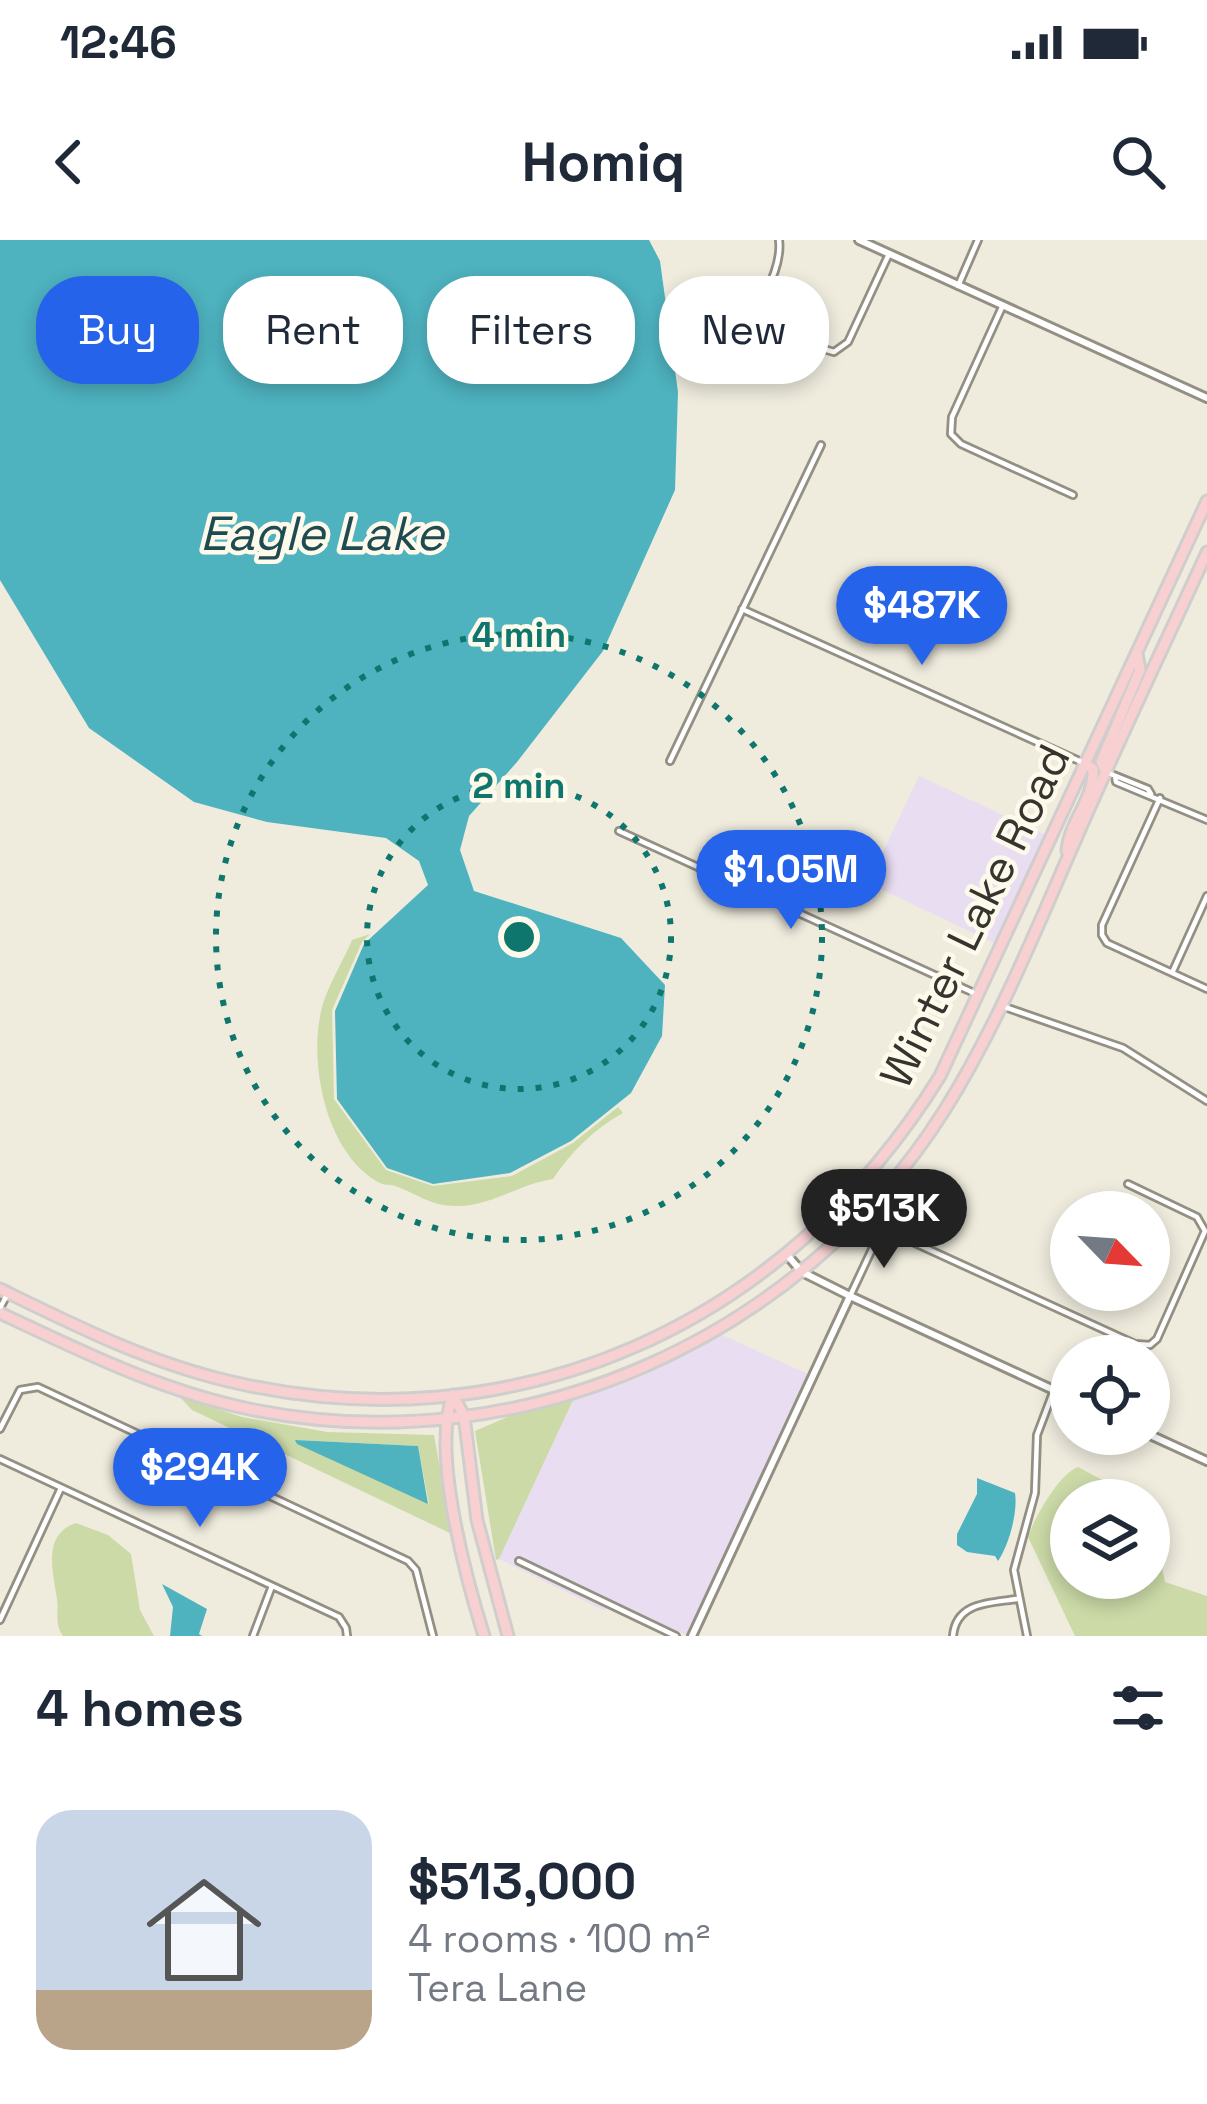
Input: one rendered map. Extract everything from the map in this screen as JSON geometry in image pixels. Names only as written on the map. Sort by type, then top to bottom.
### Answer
[{"type":"main road","name":"Winter Lake Road","points":[[4,1291],[134,1352],[245,1385],[345,1398],[453,1395],[515,1386],[616,1355],[710,1308],[787,1256],[855,1193],[940,1076],[1207,501]]},
{"type":"main road","name":"Winter Lake Road","points":[[0,1311],[127,1372],[251,1409],[331,1420],[444,1418],[543,1403],[635,1372],[710,1335],[802,1271],[853,1227],[945,1110],[1110,774],[1207,552]]},
{"type":"main road","points":[[1110,774],[1101,762],[1141,670],[1137,654]]},
{"type":"main road","points":[[1068,857],[1068,838],[1094,782],[1093,769],[1086,764]]},
{"type":"main road","points":[[1011,980],[1032,923],[1022,905]]},
{"type":"main road","points":[[453,1395],[464,1416],[477,1520],[508,1636]]},
{"type":"main road","points":[[453,1395],[444,1418],[461,1552],[484,1636]]},
{"type":"street","points":[[771,276],[780,256],[779,240]]},
{"type":"street","points":[[859,240],[1207,398]]},
{"type":"street","points":[[958,286],[979,240]]},
{"type":"street","points":[[829,351],[845,346],[889,254]]},
{"type":"street","points":[[1003,305],[952,418],[951,434],[961,445],[1073,495]]},
{"type":"street","points":[[670,761],[820,445]]},
{"type":"street","points":[[742,609],[1086,764]]},
{"type":"street","points":[[1110,774],[1117,782],[1207,820]]},
{"type":"street","points":[[1160,798],[1102,935],[1107,943],[1207,989]]},
{"type":"street","points":[[620,831],[979,996]]},
{"type":"street","points":[[1172,973],[1207,896]]},
{"type":"street","points":[[1000,1004],[1034,1020],[1123,1048],[1207,1101]]},
{"type":"street","points":[[692,1636],[882,1228],[1149,1346],[1157,1339],[1205,1231],[1197,1217],[1128,1184]]},
{"type":"street","points":[[787,1256],[802,1271],[850,1296],[1050,1388]]},
{"type":"street","points":[[0,1311],[4,1291]]},
{"type":"street","points":[[0,1429],[20,1390],[38,1387],[408,1561],[416,1570],[433,1636]]},
{"type":"street","points":[[1028,1636],[1014,1570],[1035,1493],[1037,1435],[1050,1401]]},
{"type":"street","points":[[1170,1444],[1207,1461]]},
{"type":"street","points":[[0,1459],[339,1617],[346,1636]]},
{"type":"street","points":[[0,1620],[61,1488]]},
{"type":"street","points":[[519,1561],[676,1636]]},
{"type":"street","points":[[253,1636],[272,1586]]},
{"type":"street","points":[[953,1636],[957,1619],[970,1608],[1017,1599]]},
{"type":"shaded area","points":[[919,776],[1046,835],[996,944],[868,883]]},
{"type":"shaded area","points":[[722,1335],[810,1375],[688,1636],[518,1557],[515,1563],[610,1608],[603,1610],[499,1559],[573,1400],[641,1377]]},
{"type":"green space","points":[[370,934],[332,1010],[334,1099],[386,1170],[433,1186],[512,1176],[573,1143],[618,1107],[623,1113],[584,1142],[553,1179],[481,1203],[439,1204],[378,1182],[360,1169],[335,1131],[318,1060],[320,1017],[329,988],[352,940]]},
{"type":"green space","points":[[180,1397],[242,1417],[327,1432],[434,1435],[452,1534],[192,1410]],"holes":[[[296,1440],[418,1446],[429,1504]]]},
{"type":"green space","points":[[573,1400],[496,1560],[475,1431],[514,1414]]},
{"type":"green space","points":[[1078,1467],[1100,1479],[1062,1479]]},
{"type":"green space","points":[[1050,1495],[1050,1583],[1028,1537]]},
{"type":"green space","points":[[76,1523],[108,1535],[131,1554],[140,1610],[154,1636],[63,1636],[52,1555],[58,1536]]},
{"type":"green space","points":[[1170,1584],[1207,1596],[1207,1636],[1075,1636],[1057,1599],[1170,1599]]},
{"type":"water","name":"Eagle Lake","points":[[0,240],[649,240],[662,276],[659,384],[677,384],[678,392],[675,490],[603,651],[469,816],[460,850],[474,891],[621,938],[665,985],[662,1036],[631,1093],[571,1141],[510,1173],[433,1184],[387,1168],[337,1099],[335,1011],[364,944],[428,885],[419,861],[386,838],[267,822],[194,802],[89,728],[0,580]]},
{"type":"water","points":[[295,1440],[418,1446],[428,1504],[297,1444]]},
{"type":"water","points":[[977,1478],[1015,1493],[1012,1528],[998,1561],[957,1545],[957,1534],[977,1494]]},
{"type":"water","points":[[162,1584],[207,1609],[202,1636],[170,1636],[173,1607]]}]
